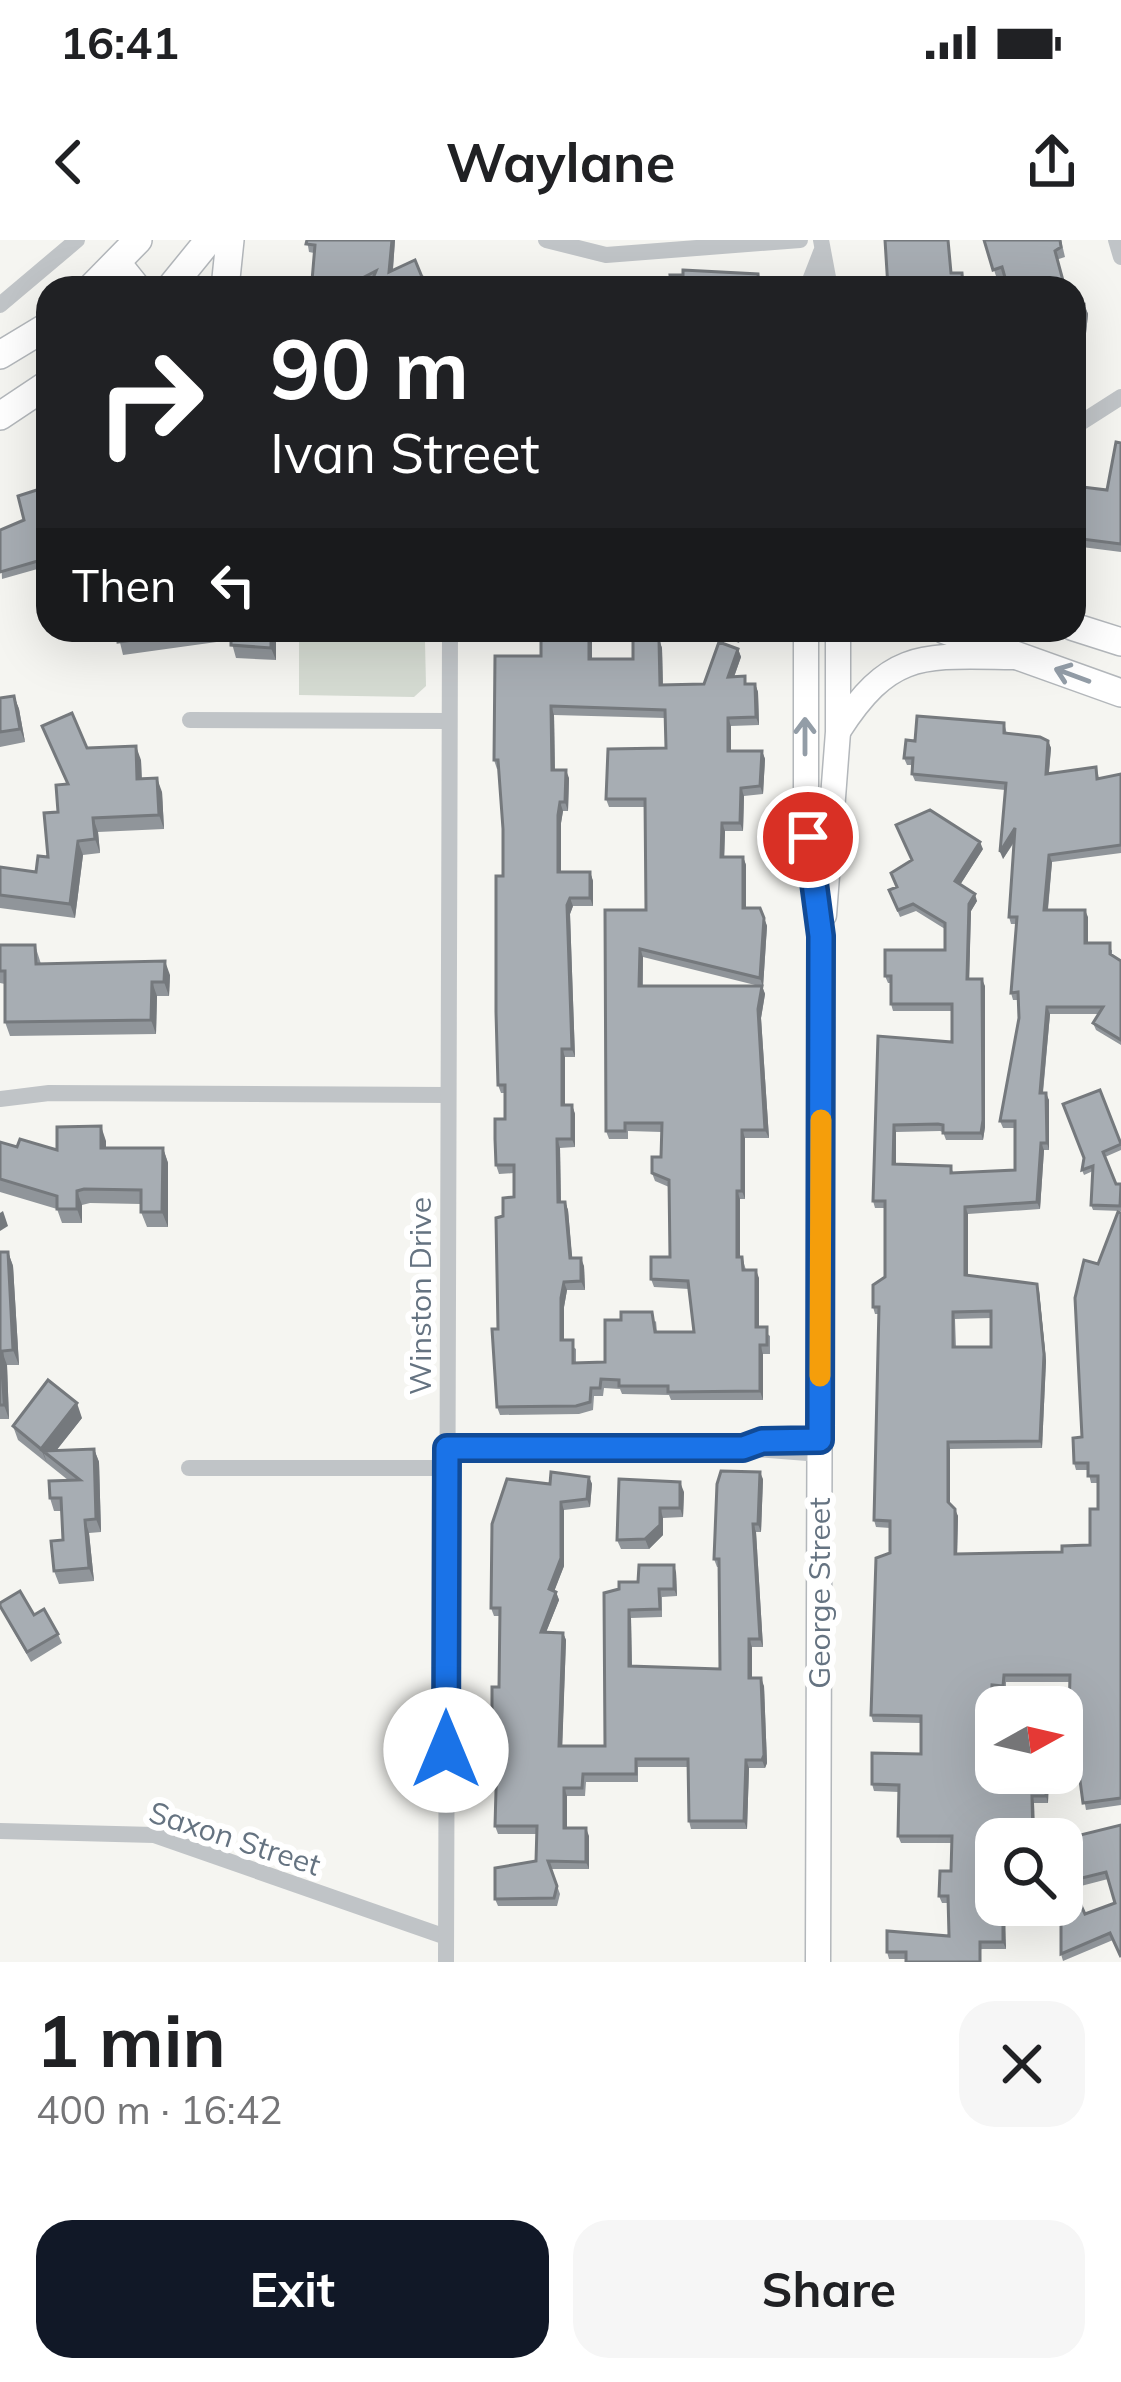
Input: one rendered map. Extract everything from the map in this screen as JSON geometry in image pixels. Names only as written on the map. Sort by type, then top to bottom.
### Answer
[{"type":"main road","points":[[103,276],[138,240]]},
{"type":"main road","points":[[180,276],[209,240]]},
{"type":"main road","points":[[226,276],[230,240]]},
{"type":"main road","points":[[117,263],[127,276]]},
{"type":"main road","points":[[0,355],[36,333]]},
{"type":"main road","points":[[0,416],[36,392]]},
{"type":"main road","points":[[0,416],[36,409]]},
{"type":"main road","points":[[1086,631],[1121,642]]},
{"type":"main road","name":"George Street","points":[[806,642],[806,807],[821,936],[818,1962]]},
{"type":"main road","name":"George Street","points":[[821,936],[831,878],[838,642]]},
{"type":"main road","points":[[978,642],[1121,693]]},
{"type":"main road","points":[[838,732],[883,673],[907,660],[1022,658]]},
{"type":"street","points":[[0,305],[76,240]]},
{"type":"street","points":[[546,240],[606,255],[800,240]]},
{"type":"street","points":[[1116,240],[1121,257]]},
{"type":"street","points":[[811,276],[821,246]]},
{"type":"street","points":[[821,246],[827,276]]},
{"type":"street","points":[[1086,420],[1121,398]]},
{"type":"street","name":"Winston Drive","points":[[446,1962],[450,642]]},
{"type":"street","points":[[190,719],[449,721]]},
{"type":"street","points":[[0,1099],[49,1094],[447,1095]]},
{"type":"street","points":[[447,1448],[820,1447]]},
{"type":"street","points":[[189,1468],[447,1468]]},
{"type":"street","name":"Saxon Street","points":[[0,1832],[154,1835],[446,1937]]},
{"type":"shaded area","points":[[299,642],[425,642],[426,686],[414,697],[299,695]]},
{"type":"building","points":[[307,240],[392,240],[389,272],[415,260],[422,276],[374,276],[376,271],[366,276],[312,276],[315,245],[306,244]]},
{"type":"building","points":[[885,240],[948,240],[951,273],[962,276],[887,276]]},
{"type":"building","points":[[984,240],[1060,240],[1061,247],[1055,251],[1062,276],[1005,276],[1002,267],[993,270]]},
{"type":"building","points":[[683,270],[758,276],[670,275],[683,275]]},
{"type":"building","points":[[1116,442],[1121,443],[1121,544],[1086,540],[1086,487],[1107,490]]},
{"type":"building","points":[[36,490],[36,562],[0,572],[0,530],[24,520],[18,496]]},
{"type":"building","points":[[271,642],[271,648],[231,645]]},
{"type":"building","points":[[541,642],[589,642],[589,659],[633,659],[633,642],[659,642],[660,685],[704,684],[719,642],[738,649],[728,677],[745,676],[745,684],[755,684],[756,717],[728,718],[728,751],[762,751],[760,786],[741,788],[740,823],[722,823],[721,857],[743,857],[743,908],[760,908],[764,918],[760,978],[640,949],[639,986],[762,986],[758,1009],[765,1130],[742,1130],[742,1191],[737,1191],[737,1257],[742,1257],[743,1270],[756,1270],[756,1327],[767,1327],[767,1345],[760,1345],[760,1391],[668,1392],[668,1386],[619,1386],[619,1380],[601,1379],[600,1388],[591,1388],[590,1402],[576,1406],[497,1407],[492,1329],[498,1329],[496,1218],[503,1216],[503,1198],[514,1197],[514,1165],[496,1165],[495,1139],[495,1119],[505,1119],[505,1085],[498,1085],[496,1012],[496,876],[503,876],[503,829],[498,760],[494,760],[495,656],[541,656]],"holes":[[[551,706],[665,710],[666,748],[608,749],[606,799],[645,799],[646,910],[605,910],[606,1131],[625,1131],[625,1123],[662,1123],[661,1157],[652,1157],[652,1173],[669,1180],[670,1257],[651,1257],[651,1279],[688,1281],[694,1332],[655,1332],[652,1312],[621,1312],[621,1320],[605,1320],[605,1362],[573,1363],[573,1340],[561,1340],[561,1298],[564,1282],[581,1281],[581,1258],[570,1258],[565,1202],[558,1202],[557,1139],[572,1139],[572,1105],[562,1105],[562,1049],[572,1049],[567,905],[570,898],[590,898],[590,872],[558,872],[558,815],[560,802],[565,802],[566,770],[552,770]]]},
{"type":"building","points":[[14,696],[20,729],[0,732],[0,698]]},
{"type":"building","points":[[72,713],[87,748],[136,746],[137,779],[157,778],[159,815],[93,818],[95,839],[78,841],[70,904],[0,895],[0,867],[36,872],[38,856],[48,857],[44,813],[58,812],[56,785],[68,784],[42,726]]},
{"type":"building","points":[[917,716],[1004,723],[1004,733],[1048,741],[1046,774],[1096,767],[1097,779],[1121,774],[1121,845],[1049,855],[1044,910],[1085,910],[1085,943],[1110,943],[1110,954],[1121,961],[1121,1040],[1093,1023],[1103,1007],[1047,1007],[1040,1093],[1046,1093],[1047,1143],[1041,1143],[1037,1202],[965,1207],[965,1275],[1037,1284],[1044,1354],[1040,1441],[948,1442],[948,1502],[955,1509],[955,1554],[1062,1552],[1062,1546],[1090,1545],[1090,1509],[1098,1509],[1098,1476],[1088,1476],[1088,1463],[1074,1463],[1073,1438],[1082,1437],[1075,1298],[1084,1260],[1098,1264],[1121,1213],[1121,1798],[1083,1803],[1083,1686],[1070,1686],[1070,1675],[1004,1675],[1003,1686],[975,1686],[975,1794],[1046,1794],[1032,1796],[1033,1818],[975,1818],[975,1926],[1003,1926],[1003,1942],[980,1942],[980,1962],[906,1962],[906,1952],[887,1952],[887,1931],[949,1936],[948,1896],[939,1896],[940,1871],[951,1871],[952,1836],[898,1836],[899,1785],[872,1784],[872,1753],[921,1754],[921,1716],[871,1715],[876,1558],[890,1553],[890,1521],[874,1520],[879,1307],[873,1307],[873,1285],[885,1277],[885,1201],[873,1201],[878,1036],[952,1042],[952,1004],[891,1004],[891,976],[885,976],[885,950],[945,950],[945,923],[913,904],[898,910],[889,890],[897,887],[891,873],[912,860],[896,825],[930,810],[980,842],[955,881],[975,894],[969,904],[967,979],[982,979],[983,1120],[981,1133],[943,1133],[943,1125],[938,1124],[894,1125],[893,1164],[951,1166],[951,1173],[1015,1170],[1015,1121],[1000,1121],[1019,1018],[1018,992],[1011,993],[1017,917],[1009,917],[1015,828],[1000,852],[1006,783],[912,774],[913,758],[904,758],[906,740],[915,741]],"holes":[[[991,1311],[991,1347],[953,1347],[953,1312]]]},
{"type":"building","points":[[0,945],[35,945],[36,964],[165,961],[164,982],[152,982],[151,1020],[5,1022]]},
{"type":"building","points":[[1100,1090],[1121,1144],[1103,1152],[1116,1184],[1121,1184],[1120,1206],[1091,1205],[1093,1166],[1082,1170],[1084,1158],[1063,1104]]},
{"type":"building","points":[[101,1126],[101,1148],[163,1148],[162,1212],[141,1212],[141,1190],[84,1189],[77,1191],[77,1209],[57,1209],[57,1196],[0,1179],[0,1142],[17,1147],[20,1139],[57,1150],[57,1127]]},
{"type":"building","points":[[0,1252],[8,1252],[13,1350],[2,1351],[4,1405],[0,1405]]},
{"type":"building","points":[[48,1380],[77,1403],[41,1449],[13,1426]]},
{"type":"building","points":[[94,1449],[96,1519],[85,1520],[89,1568],[54,1571],[51,1541],[63,1540],[61,1498],[50,1498],[49,1481],[80,1480],[43,1451]]},
{"type":"building","points":[[721,1471],[760,1472],[758,1524],[753,1524],[760,1639],[749,1639],[749,1678],[761,1678],[764,1755],[762,1760],[746,1760],[744,1821],[689,1821],[688,1759],[636,1759],[636,1774],[583,1774],[582,1788],[564,1788],[564,1828],[586,1828],[586,1862],[548,1861],[557,1886],[554,1898],[495,1899],[495,1868],[536,1861],[537,1826],[495,1826],[498,1719],[492,1719],[492,1687],[499,1687],[500,1608],[491,1608],[492,1524],[507,1479],[550,1484],[551,1472],[589,1477],[587,1499],[561,1502],[561,1558],[549,1589],[556,1592],[541,1632],[563,1633],[559,1746],[605,1746],[604,1593],[619,1589],[619,1582],[638,1582],[639,1565],[674,1565],[674,1589],[659,1589],[660,1609],[629,1610],[629,1666],[720,1669],[719,1559],[714,1559]]},
{"type":"building","points":[[619,1479],[680,1482],[680,1508],[660,1508],[660,1525],[645,1539],[617,1540]]},
{"type":"building","points":[[20,1591],[34,1615],[44,1609],[58,1634],[27,1652],[0,1606]]},
{"type":"building","points":[[1121,1825],[1121,1957],[1110,1933],[1061,1954],[1061,1926],[1083,1926],[1083,1910],[1085,1914],[1115,1903],[1106,1872],[1083,1878],[1083,1834]]},
{"type":"slow traffic","points":[[820,1376],[821,1120]]},
{"type":"route","points":[[446,1750],[447,1448],[743,1448],[762,1441],[820,1440],[821,936],[808,837]]}]
